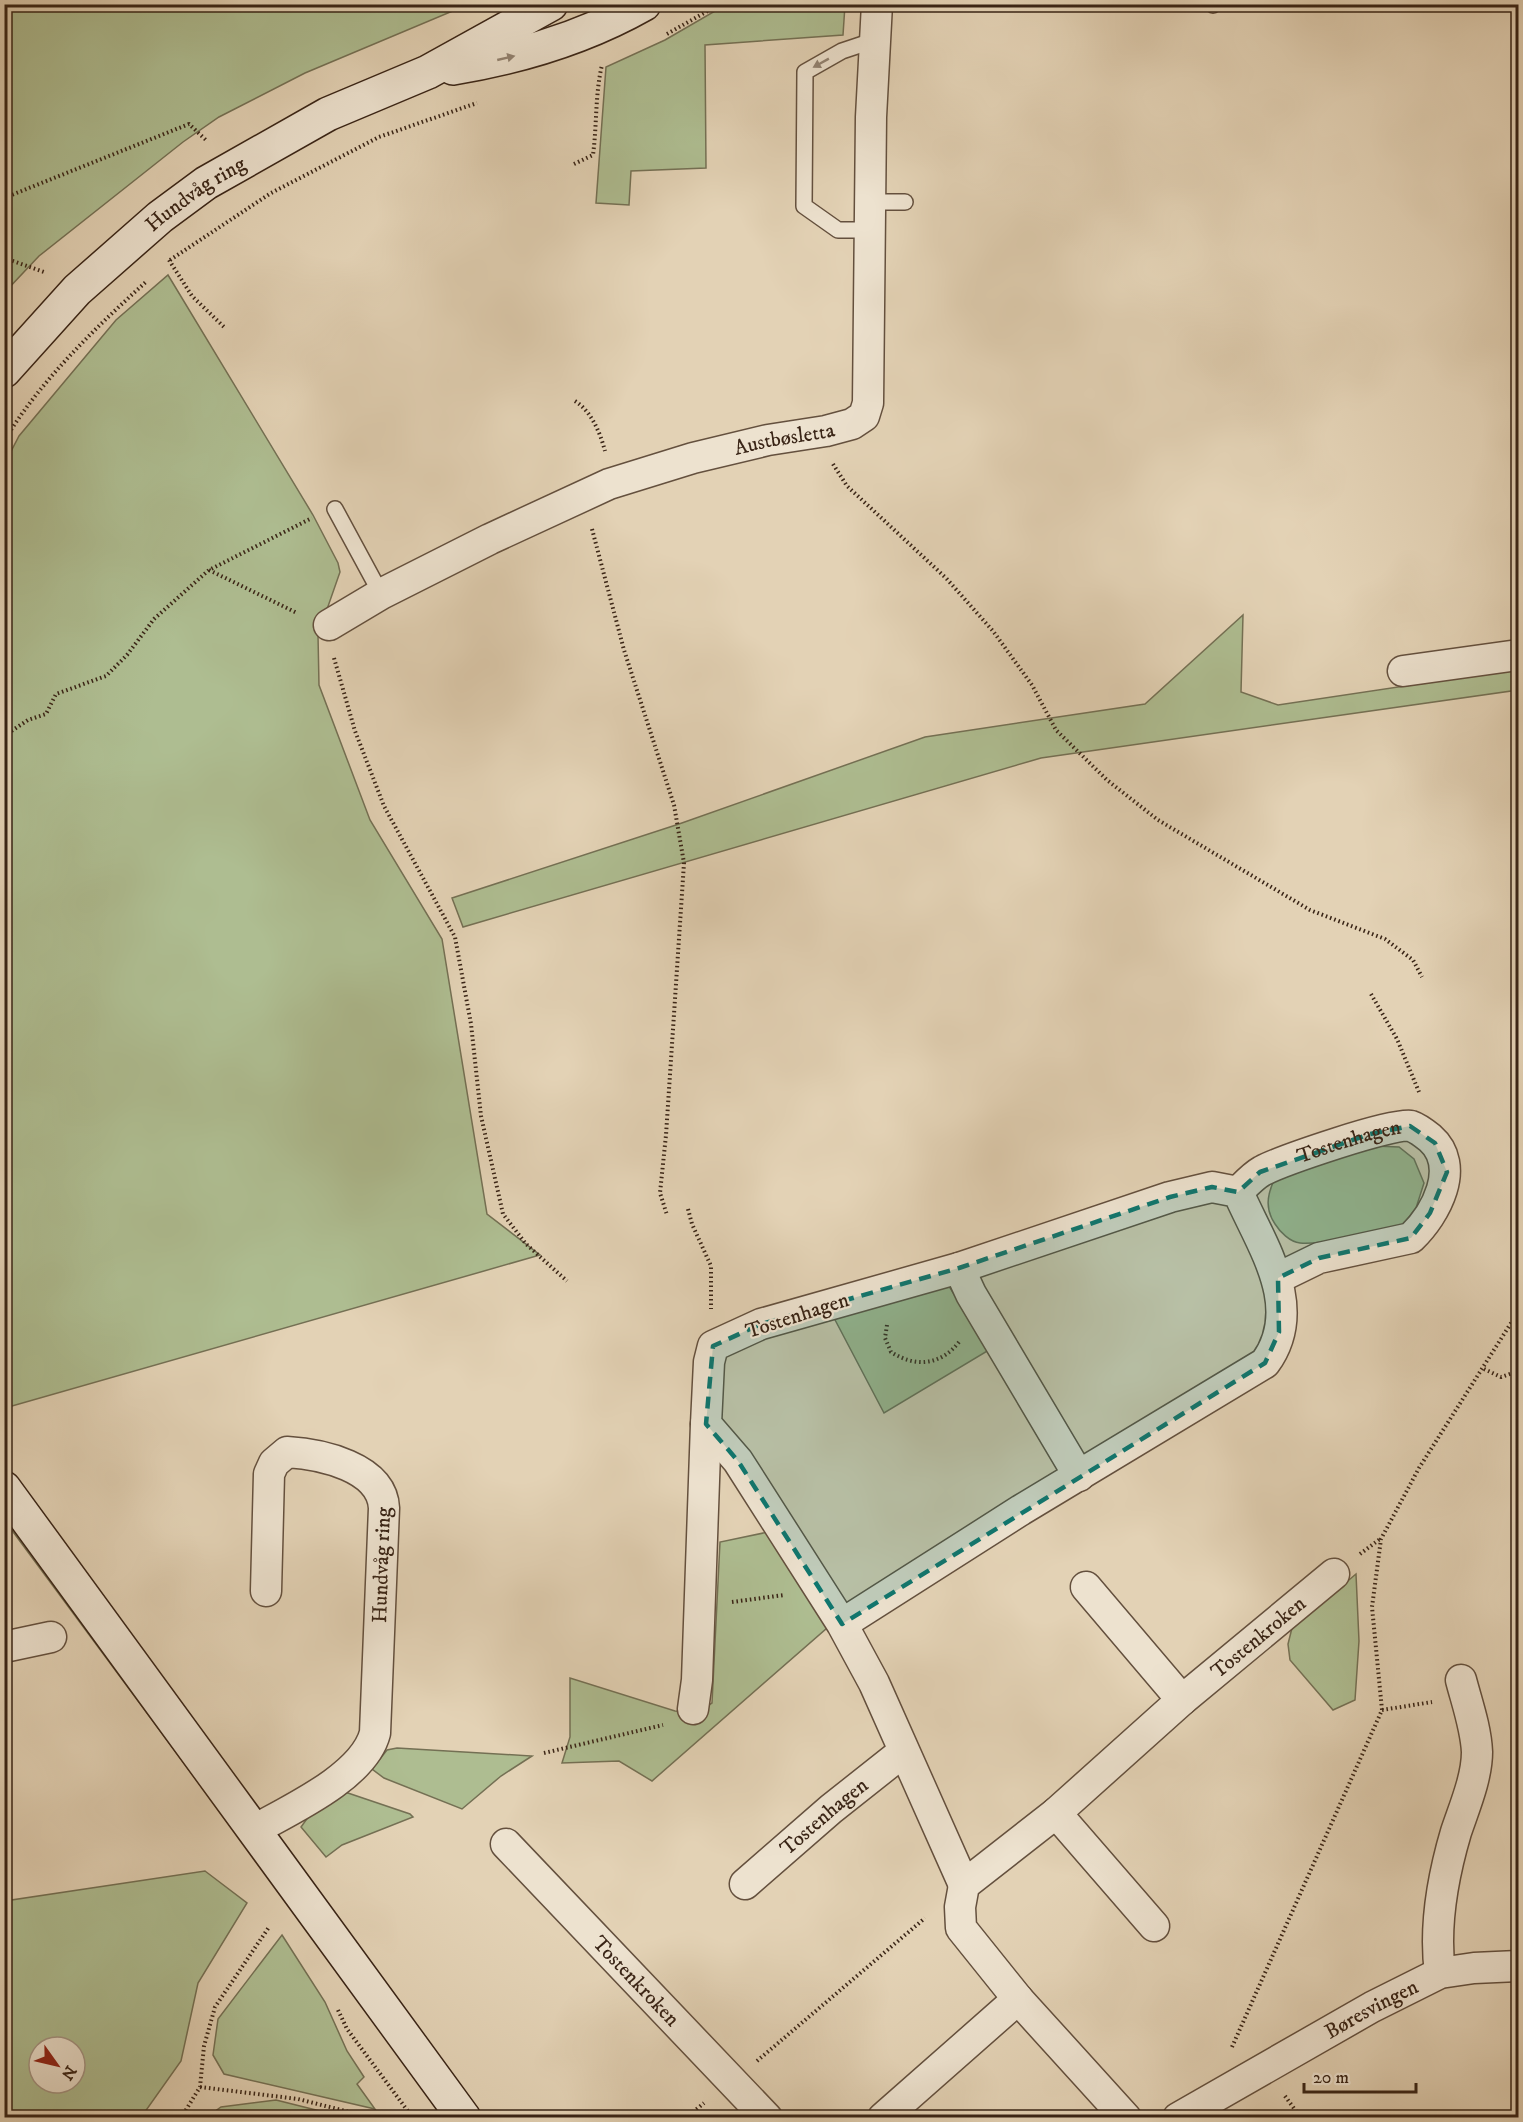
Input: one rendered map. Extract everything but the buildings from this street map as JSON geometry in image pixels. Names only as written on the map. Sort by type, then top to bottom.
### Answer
[{"type":"main road","name":"Hundvåg ring","points":[[4,371],[77,290],[160,217],[206,183],[328,114],[428,72],[551,4]]},
{"type":"main road","name":"Hundvåg ring","points":[[428,72],[508,59],[563,41],[644,4]]},
{"type":"main road","points":[[4,1488],[464,2118]]},
{"type":"street","name":"Austbøsletta","points":[[329,625],[381,594],[490,539],[602,488],[693,458],[768,440],[826,431],[852,424],[864,416],[868,403],[870,216],[877,4]]},
{"type":"street","points":[[1403,671],[1518,656]]},
{"type":"street","name":"Tostenhagen","points":[[713,1346],[761,1324],[959,1268],[1170,1197],[1212,1187],[1238,1192],[1260,1172],[1370,1134],[1410,1126],[1426,1135],[1442,1153],[1447,1172],[1430,1213],[1411,1238],[1319,1258],[1278,1278]]},
{"type":"street","points":[[842,1624],[973,1540],[1265,1364],[1274,1351],[1279,1332],[1281,1310],[1278,1278],[1238,1192]]},
{"type":"street","points":[[959,1268],[984,1315],[1079,1476]]},
{"type":"street","points":[[693,1709],[697,1680],[708,1371],[713,1346]]},
{"type":"street","points":[[706,1424],[738,1461],[821,1587],[874,1683],[964,1885],[960,1906],[961,1928],[1018,1999],[1126,2118]]},
{"type":"street","name":"Hundvåg ring","points":[[254,1830],[343,1776],[372,1747],[375,1733],[384,1508],[381,1491],[367,1475],[331,1460],[298,1452],[287,1452],[274,1463],[267,1491],[266,1591]]},
{"type":"street","name":"Tostenkroken","points":[[964,1885],[1056,1813],[1182,1700],[1334,1574]]},
{"type":"street","points":[[1086,1587],[1182,1700]]},
{"type":"street","points":[[4,1647],[51,1636]]},
{"type":"street","name":"Børesvingen","points":[[1440,1973],[1437,1953],[1446,1877],[1477,1753],[1472,1721],[1461,1680]]},
{"type":"street","name":"Tostenhagen","points":[[745,1884],[831,1809],[903,1752]]},
{"type":"street","points":[[1056,1813],[1154,1926]]},
{"type":"street","name":"Tostenkroken","points":[[506,1844],[767,2118]]},
{"type":"street","name":"Børesvingen","points":[[1178,2118],[1246,2078],[1440,1973],[1473,1968],[1518,1966]]},
{"type":"street","points":[[883,2118],[1018,1999]]},
{"type":"lane","points":[[875,40],[842,51],[804,72],[804,206],[838,230],[905,202]]},
{"type":"lane","points":[[335,509],[381,594]]},
{"type":"path","points":[[661,37],[720,4]]},
{"type":"path","points":[[574,164],[593,155],[598,113],[596,88],[603,62],[592,66]]},
{"type":"path","points":[[161,268],[169,260],[271,193],[379,138],[485,100]]},
{"type":"path","points":[[4,198],[189,124],[208,141]]},
{"type":"path","points":[[4,258],[45,273]]},
{"type":"path","points":[[169,260],[192,296],[224,327]]},
{"type":"path","points":[[4,441],[55,374],[105,318],[153,275]]},
{"type":"path","points":[[575,400],[584,406],[600,435],[608,460],[591,528],[624,650],[674,805],[684,863],[660,1193],[667,1215]]},
{"type":"path","points":[[826,431],[829,458],[847,486],[946,578],[993,631],[1032,685],[1056,730],[1107,780],[1158,820],[1310,910],[1386,939],[1413,960],[1422,977]]},
{"type":"path","points":[[4,736],[28,720],[46,714],[56,694],[106,676],[127,655],[154,619],[209,570],[335,509]]},
{"type":"path","points":[[209,570],[294,612],[329,625],[330,645],[355,730],[384,806],[455,937],[471,1024],[481,1116],[503,1214],[526,1244],[567,1281]]},
{"type":"path","points":[[1371,994],[1397,1038],[1419,1090],[1426,1135]]},
{"type":"path","points":[[688,1209],[692,1224],[711,1266],[713,1346]]},
{"type":"path","points":[[890,1286],[885,1338],[887,1346],[899,1357],[913,1362],[933,1362],[950,1353],[970,1326],[984,1315]]},
{"type":"path","points":[[1246,2078],[1230,2053],[1232,2047],[1382,1710],[1372,1607],[1381,1539],[1419,1468],[1484,1369],[1518,1312]]},
{"type":"path","points":[[1484,1369],[1501,1377],[1518,1371]]},
{"type":"path","points":[[699,1608],[802,1593],[821,1587]]},
{"type":"path","points":[[1382,1710],[1434,1702],[1472,1721]]},
{"type":"path","points":[[544,1754],[650,1729],[683,1719],[693,1709]]},
{"type":"path","points":[[829,2000],[964,1885]]},
{"type":"path","points":[[181,2118],[200,2087],[204,2046],[215,2007],[269,1927]]},
{"type":"path","points":[[200,2087],[298,2099],[373,2118]]},
{"type":"highlighted area","points":[[1410,1126],[1435,1143],[1447,1172],[1430,1213],[1411,1238],[1319,1258],[1278,1278],[1279,1332],[1265,1363],[842,1624],[738,1461],[706,1424],[713,1346],[761,1324],[959,1268],[1170,1197],[1212,1187],[1238,1192],[1260,1172],[1370,1134]]},
{"type":"green space","points":[[5,4],[467,5],[305,73],[219,117],[183,142],[39,256],[5,292]]},
{"type":"green space","points":[[727,4],[845,5],[843,35],[705,45],[706,168],[631,171],[629,205],[596,203],[606,67],[665,40]]},
{"type":"green space","points":[[168,275],[313,515],[338,563],[340,572],[318,635],[319,685],[370,820],[442,939],[487,1214],[540,1255],[5,1408],[4,465],[19,436],[116,320]]},
{"type":"green space","points":[[1243,615],[1241,692],[1278,705],[1518,669],[1518,690],[1041,758],[463,927],[452,898],[679,824],[925,737],[1145,704]]},
{"type":"green space","points":[[1375,1146],[1399,1147],[1414,1159],[1424,1183],[1416,1208],[1402,1226],[1351,1238],[1310,1243],[1293,1241],[1280,1230],[1268,1208],[1274,1180]]},
{"type":"green space","points":[[947,1283],[989,1350],[884,1413],[833,1316]]},
{"type":"green space","points":[[4,1509],[226,1820],[5,1521]]},
{"type":"green space","points":[[773,1531],[827,1628],[652,1781],[619,1761],[562,1763],[570,1737],[570,1678],[675,1711],[698,1712],[712,1703],[720,1542]]},
{"type":"green space","points":[[1356,1574],[1359,1641],[1355,1700],[1333,1710],[1290,1660],[1288,1644],[1292,1628]]},
{"type":"green space","points":[[397,1748],[532,1756],[501,1776],[462,1809],[384,1778],[372,1769],[387,1750]]},
{"type":"green space","points":[[342,1791],[413,1817],[342,1845],[326,1857],[301,1827],[314,1809]]},
{"type":"green space","points":[[205,1871],[247,1903],[198,1983],[181,2061],[142,2116],[5,2117],[5,1901]]},
{"type":"green space","points":[[282,1935],[325,2002],[347,2051],[364,2077],[357,2084],[375,2109],[224,2074],[213,2055],[218,2019]]},
{"type":"green space","points":[[276,2100],[344,2117],[207,2117],[221,2107]]}]
